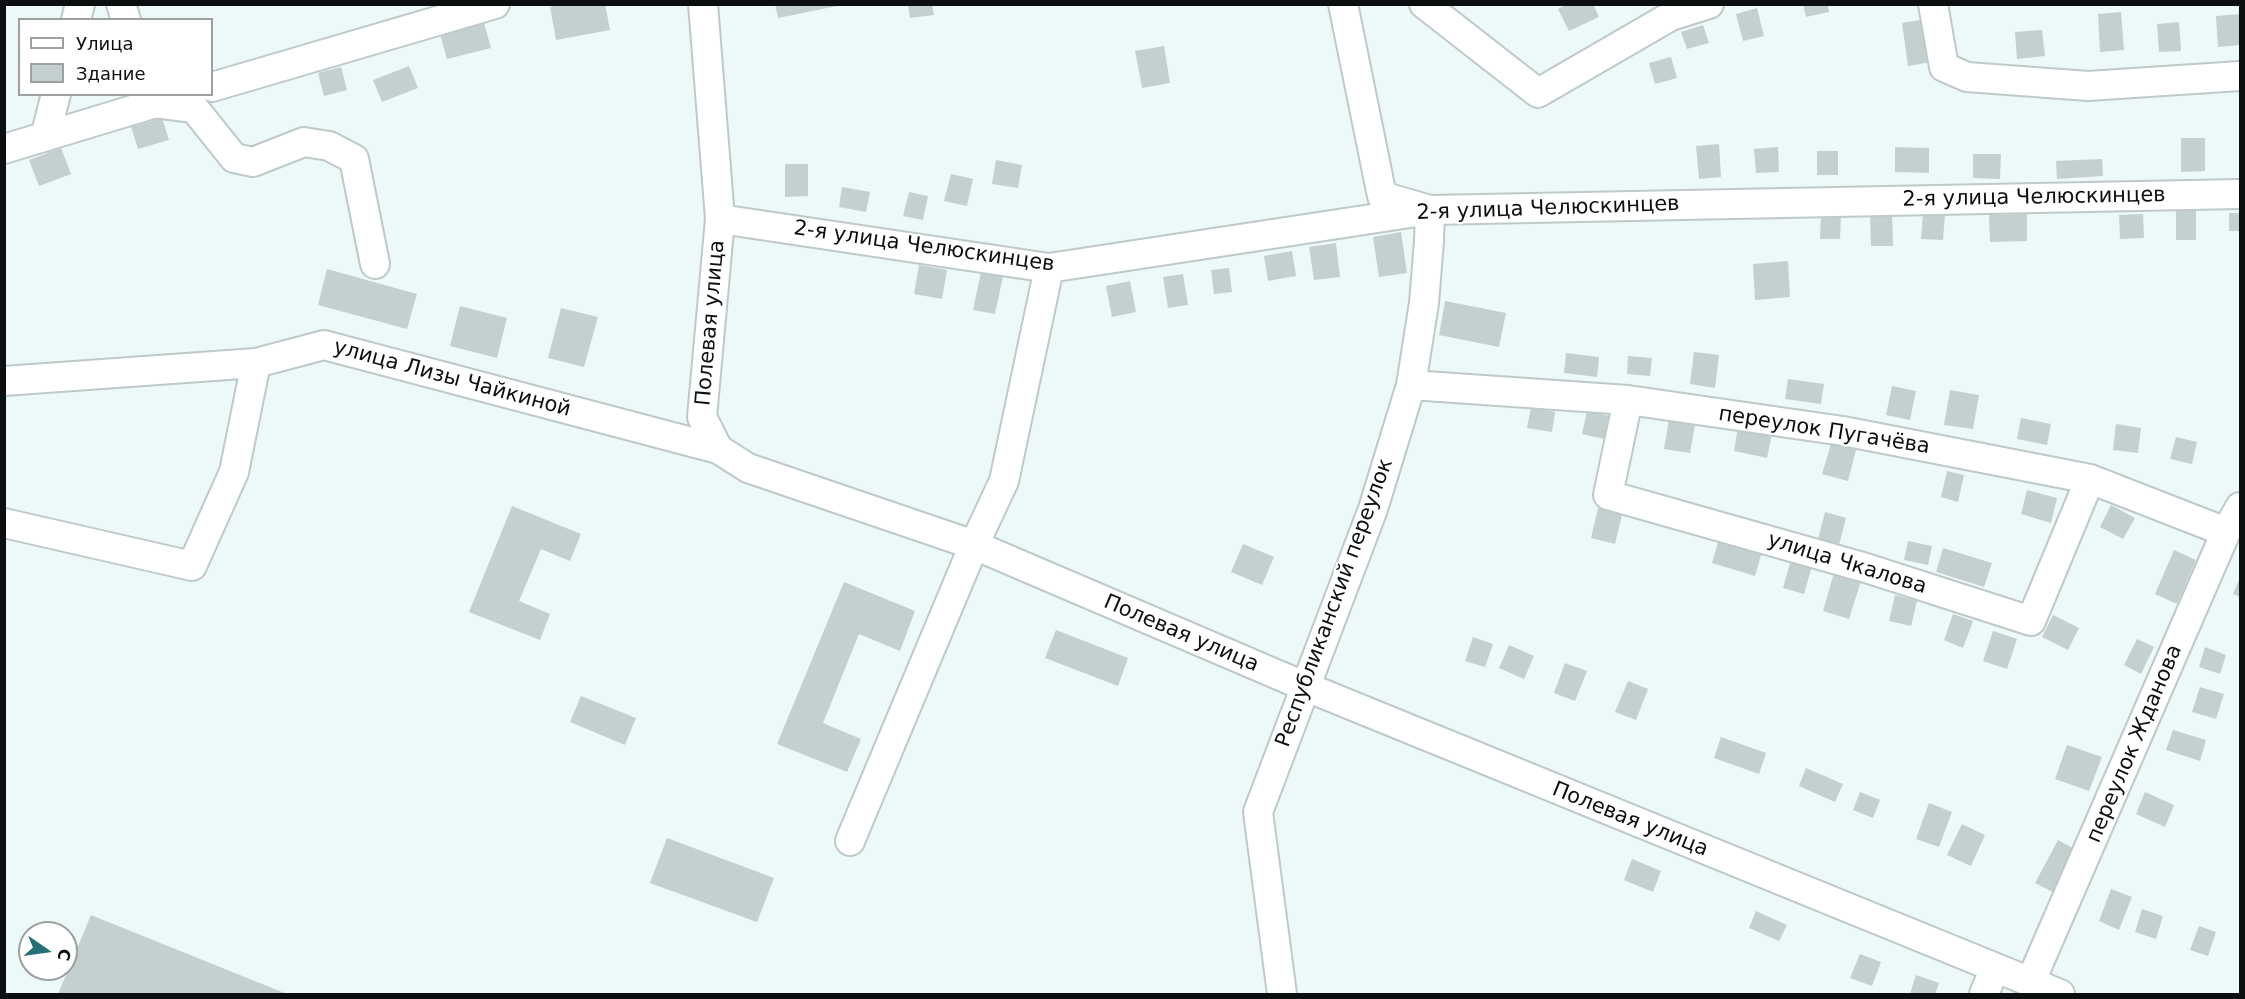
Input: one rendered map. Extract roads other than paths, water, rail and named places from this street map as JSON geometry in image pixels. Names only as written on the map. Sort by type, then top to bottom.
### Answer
[{"type":"street","points":[[213,87],[495,4]]},
{"type":"street","name":"Полевая улица","points":[[704,4],[720,219],[702,417],[718,448],[748,468],[974,545],[1304,686],[2060,994]]},
{"type":"street","points":[[1343,4],[1383,196],[1430,210]]},
{"type":"street","points":[[1424,4],[1538,93],[1671,16],[1709,4]]},
{"type":"street","points":[[1932,4],[1944,67],[1967,77],[2088,86],[2241,76]]},
{"type":"street","points":[[45,137],[55,96]]},
{"type":"street","points":[[4,149],[153,99],[172,96]]},
{"type":"street","points":[[153,99],[194,108],[234,158],[253,162],[304,142],[329,146],[354,159],[375,264]]},
{"type":"street","name":"2-я улица Челюскинцев","points":[[720,219],[1049,268],[1430,210],[2241,194]]},
{"type":"street","name":"Республиканский переулок","points":[[1282,994],[1258,813],[1304,686],[1373,509],[1411,385],[1424,303],[1430,210]]},
{"type":"street","points":[[850,840],[974,545],[1004,481],[1049,268]]},
{"type":"street","name":"улица Лизы Чайкиной","points":[[4,381],[256,363],[324,345],[718,448]]},
{"type":"street","points":[[4,523],[192,566],[234,472],[256,363]]},
{"type":"street","name":"переулок Пугачёва","points":[[1411,385],[1628,400],[1843,432],[2090,479],[2226,532]]},
{"type":"street","name":"улица Чкалова","points":[[1628,400],[1608,495],[1866,568],[2031,621],[2090,479]]},
{"type":"street","name":"переулок Жданова","points":[[2030,982],[2226,532],[2241,507]]},
{"type":"street","points":[[1984,994],[1995,969]]}]
